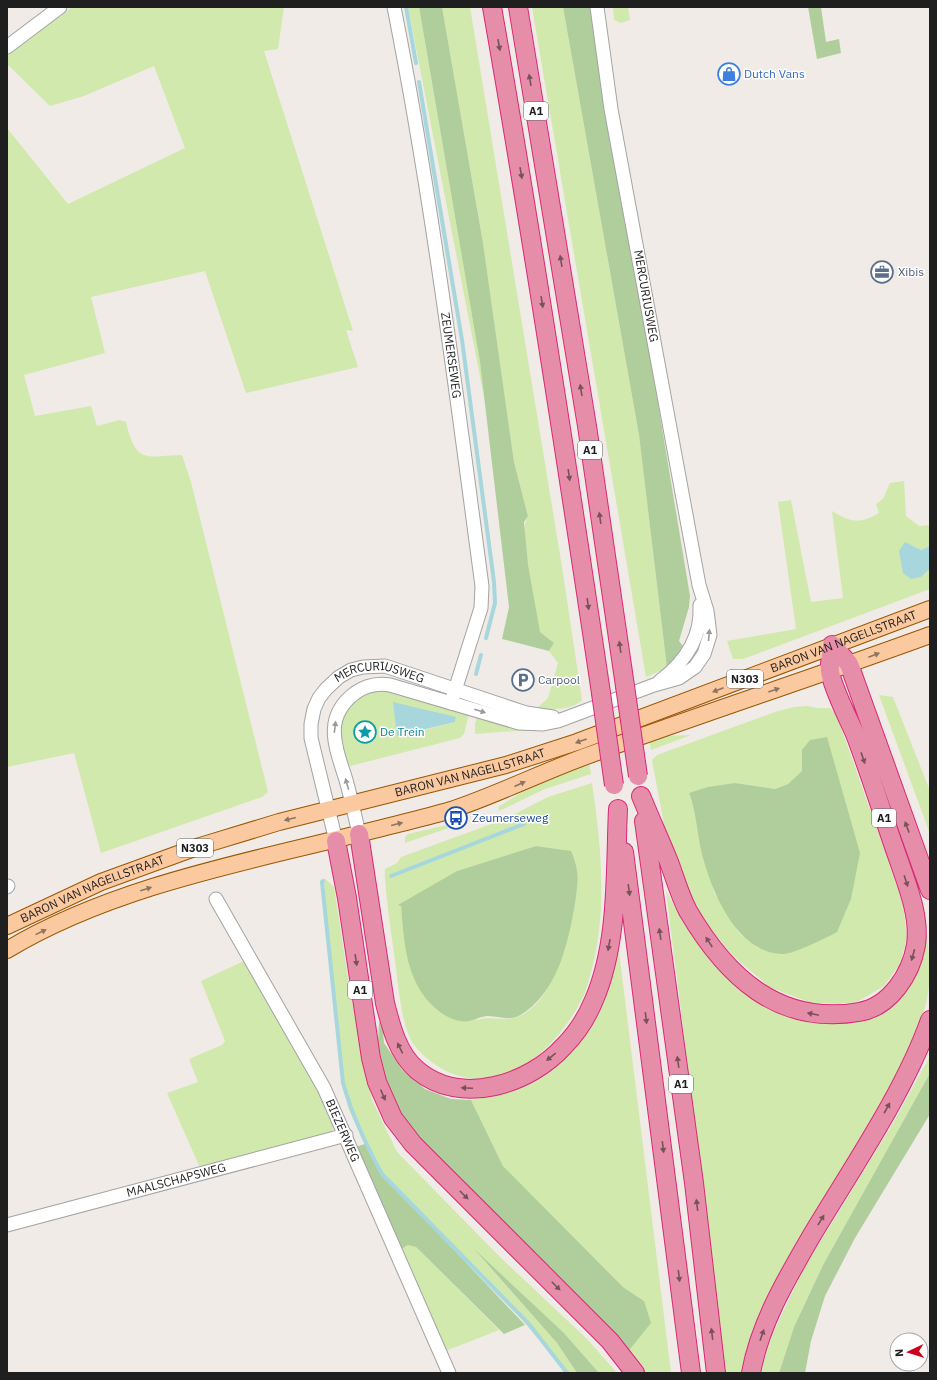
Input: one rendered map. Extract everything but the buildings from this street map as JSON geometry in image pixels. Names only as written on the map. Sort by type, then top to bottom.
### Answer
[{"type":"highway","name":"A1","points":[[492,7],[521,173],[562,429],[618,809],[691,1373]]},
{"type":"highway","name":"A1","points":[[518,7],[584,410],[641,796],[694,1183],[716,1373]]},
{"type":"highway","name":"A1","points":[[641,796],[687,909],[716,954],[740,978],[772,1001],[798,1011],[822,1016],[843,1015],[866,1011],[886,999],[899,986],[910,967],[916,944],[916,916],[906,882],[857,740],[830,672],[832,645]]},
{"type":"highway","name":"A1","points":[[832,645],[849,664],[930,890]]},
{"type":"highway","name":"A1","points":[[359,834],[385,1003],[390,1022],[402,1052],[416,1070],[444,1085],[464,1089],[485,1088],[505,1084],[523,1077],[553,1056],[564,1047],[576,1032],[594,1000],[606,962],[611,935],[618,809]]},
{"type":"highway","name":"A1","points":[[336,841],[349,913],[367,1043],[377,1082],[393,1118],[413,1144],[610,1341],[635,1373]]},
{"type":"highway","points":[[752,1373],[761,1337],[770,1314],[796,1261],[901,1083],[922,1043],[930,1020]]},
{"type":"main road","name":"BARON VAN NAGELLSTRAAT","points":[[7,926],[101,882],[200,846],[279,822],[506,765],[577,742],[930,609]]},
{"type":"main road","name":"BARON VAN NAGELLSTRAAT","points":[[7,950],[75,916],[109,901],[206,872],[336,841],[450,810],[505,790],[576,759],[830,672],[930,635]]},
{"type":"street","points":[[7,47],[60,7]]},
{"type":"street","name":"ZEUMERSEWEG","points":[[394,7],[407,74],[448,332],[482,586],[481,608],[451,702]]},
{"type":"street","name":"MERCURIUSWEG","points":[[359,834],[336,750],[334,730],[338,713],[350,697],[366,687],[385,684],[519,723],[543,724],[558,721],[654,685],[673,671],[691,647],[698,632],[701,612],[699,585],[611,109],[597,7]]},
{"type":"street","name":"MERCURIUSWEG","points":[[336,841],[311,738],[311,724],[319,698],[330,684],[351,670],[373,665],[385,666],[526,713],[549,717],[566,717]]},
{"type":"street","name":"BIEZERWEG","points":[[216,899],[324,1088],[346,1135],[449,1373]]},
{"type":"street","name":"MAALSCHAPSWEG","points":[[7,1225],[346,1135]]},
{"type":"green space","points":[[72,7],[284,7],[278,49],[264,51],[353,331],[346,330],[358,367],[246,393],[205,271],[91,297],[105,353],[24,375],[35,416],[91,406],[97,426],[120,420],[126,422],[134,445],[139,452],[144,455],[182,455],[191,482],[268,792],[262,797],[101,853],[74,753],[7,767],[7,128],[68,204],[185,148],[154,66],[84,96],[50,106],[7,64],[7,56]]},
{"type":"green space","points":[[408,7],[419,7],[480,362],[485,402]]},
{"type":"green space","points":[[419,7],[442,7],[483,243],[514,462],[528,516],[524,522],[528,565],[540,632],[554,643],[549,651],[502,639],[509,607],[480,362]]},
{"type":"green space","points":[[442,7],[470,7],[562,567],[582,700],[577,704],[566,708],[535,710],[548,698],[558,663],[549,651],[554,643],[540,632],[537,624],[526,551],[525,524],[528,515],[514,462],[483,243]]},
{"type":"green space","points":[[532,7],[563,7],[639,435],[667,668],[646,677]]},
{"type":"green space","points":[[563,7],[592,7],[690,596],[689,607],[679,641],[683,646],[667,668],[639,435]]},
{"type":"green space","points":[[613,7],[628,7],[630,20],[621,23],[614,20]]},
{"type":"green space","points":[[808,7],[821,7],[826,42],[839,39],[841,53],[817,59]]},
{"type":"green space","points":[[904,481],[906,516],[919,526],[930,525],[930,546],[921,550],[911,545],[924,575],[930,569],[930,589],[743,659],[733,659],[727,641],[796,629],[778,502],[791,500],[811,602],[843,598],[832,511],[845,518],[856,521],[872,517],[879,513],[876,504],[883,499],[890,483]]},
{"type":"green space","points":[[378,688],[469,713],[464,734],[460,738],[350,766],[341,752],[340,721],[354,699]],"holes":[[[456,718],[455,722],[402,736]]]},
{"type":"green space","points":[[879,695],[893,697],[930,791],[930,834]]},
{"type":"green space","points":[[808,706],[830,708],[837,716],[903,903],[907,938],[900,964],[884,986],[857,1002],[837,1004],[812,1003],[771,988],[733,956],[699,915],[668,846],[652,760],[657,755],[778,711],[794,707]],"holes":[[[802,751],[821,940],[808,945],[758,948],[739,933],[714,892],[689,793],[735,783],[775,789],[788,784],[802,771]]]},
{"type":"green space","points":[[478,714],[527,730],[475,734],[475,724]]},
{"type":"green space","points":[[691,735],[651,750],[649,739],[665,736]]},
{"type":"green space","points":[[827,737],[860,853],[851,899],[837,932],[810,945],[788,953],[784,954],[767,951],[752,944],[739,932],[728,917],[719,900],[705,865],[689,793],[708,787],[735,783],[775,789],[788,784],[802,771],[802,750],[810,740]]},
{"type":"green space","points":[[589,762],[591,774],[545,789],[499,811],[498,807],[545,778]]},
{"type":"green space","points":[[592,783],[600,854],[601,901],[600,925],[587,986],[584,995],[573,1015],[559,1034],[543,1051],[525,1065],[505,1074],[483,1079],[461,1077],[439,1067],[422,1054],[411,1041],[406,1028],[402,1010],[387,900],[385,869],[397,863],[401,857],[505,819],[548,797]],"holes":[[[536,846],[564,850],[571,886],[573,910],[563,952],[547,989],[532,1008],[522,1015],[505,1019],[488,1018],[477,1020],[404,941],[401,906],[457,871]]]},
{"type":"green space","points":[[459,822],[460,824],[405,843],[405,837],[408,834]]},
{"type":"green space","points":[[536,846],[571,851],[577,869],[578,882],[572,920],[563,956],[555,975],[537,1002],[527,1011],[514,1018],[487,1016],[471,1021],[464,1021],[449,1018],[434,1007],[417,985],[408,961],[403,934],[401,906],[398,905],[457,871]]},
{"type":"green space","points":[[324,878],[334,887],[351,997],[372,1100],[397,1152],[500,1257],[587,1339],[617,1373],[599,1373],[564,1333],[477,1253],[557,1343],[577,1373],[568,1373],[516,1313],[386,1178],[365,1144],[348,1108],[341,1065],[331,978]]},
{"type":"green space","points":[[666,891],[685,925],[726,974],[765,1006],[793,1018],[824,1024],[848,1022],[867,1017],[925,930],[928,945],[930,959],[929,986],[924,1012],[915,1040],[743,1368],[742,1373],[726,1373]]},
{"type":"green space","points":[[617,935],[671,1373],[638,1373],[626,1354],[644,1301],[623,1287],[503,1166],[471,1100],[501,1094],[535,1080],[563,1058]]},
{"type":"green space","points":[[244,961],[316,1083],[335,1121],[333,1130],[322,1136],[201,1170],[167,1093],[198,1082],[189,1059],[222,1045],[225,1041],[201,981]]},
{"type":"green space","points":[[379,1021],[383,1031],[384,1043],[403,1071],[425,1089],[451,1099],[471,1100],[503,1166],[623,1287],[644,1301],[651,1323],[626,1354],[410,1130],[388,1089],[378,1042]]},
{"type":"green space","points":[[930,1056],[930,1073],[823,1265],[794,1327],[779,1373],[761,1373],[770,1340],[803,1270],[895,1120]]},
{"type":"green space","points":[[930,1073],[930,1114],[855,1238],[825,1296],[811,1341],[805,1373],[779,1373],[794,1327],[823,1265]]},
{"type":"green space","points":[[365,1144],[386,1178],[525,1325],[504,1334],[416,1247],[408,1245],[400,1250],[355,1147]]},
{"type":"green space","points":[[408,1245],[416,1247],[499,1330],[443,1352],[400,1250]]},
{"type":"green space","points":[[474,1249],[564,1333],[599,1373],[577,1373],[557,1343]]},
{"type":"water","points":[[905,542],[921,550],[930,546],[930,569],[921,577],[911,579],[903,573],[899,551]]},
{"type":"water","points":[[393,702],[456,717],[455,722],[397,736]]},
{"type":"waterway","points":[[406,7],[416,63]]},
{"type":"waterway","points":[[419,82],[462,340],[494,582],[495,603],[486,638]]},
{"type":"waterway","points":[[476,674],[481,655]]},
{"type":"waterway","points":[[391,876],[524,824],[523,822]]},
{"type":"waterway","points":[[323,881],[343,1083],[355,1118],[370,1152],[382,1174],[529,1324],[567,1373]]},
{"type":"place","name":"Dutch Vans","points":[[729,74]]},
{"type":"place","name":"Xibis","points":[[882,272]]},
{"type":"place","name":"Carpool","points":[[523,680]]},
{"type":"place","name":"De Trein","points":[[365,732]]},
{"type":"place","name":"Zeumerseweg","points":[[456,818]]}]
